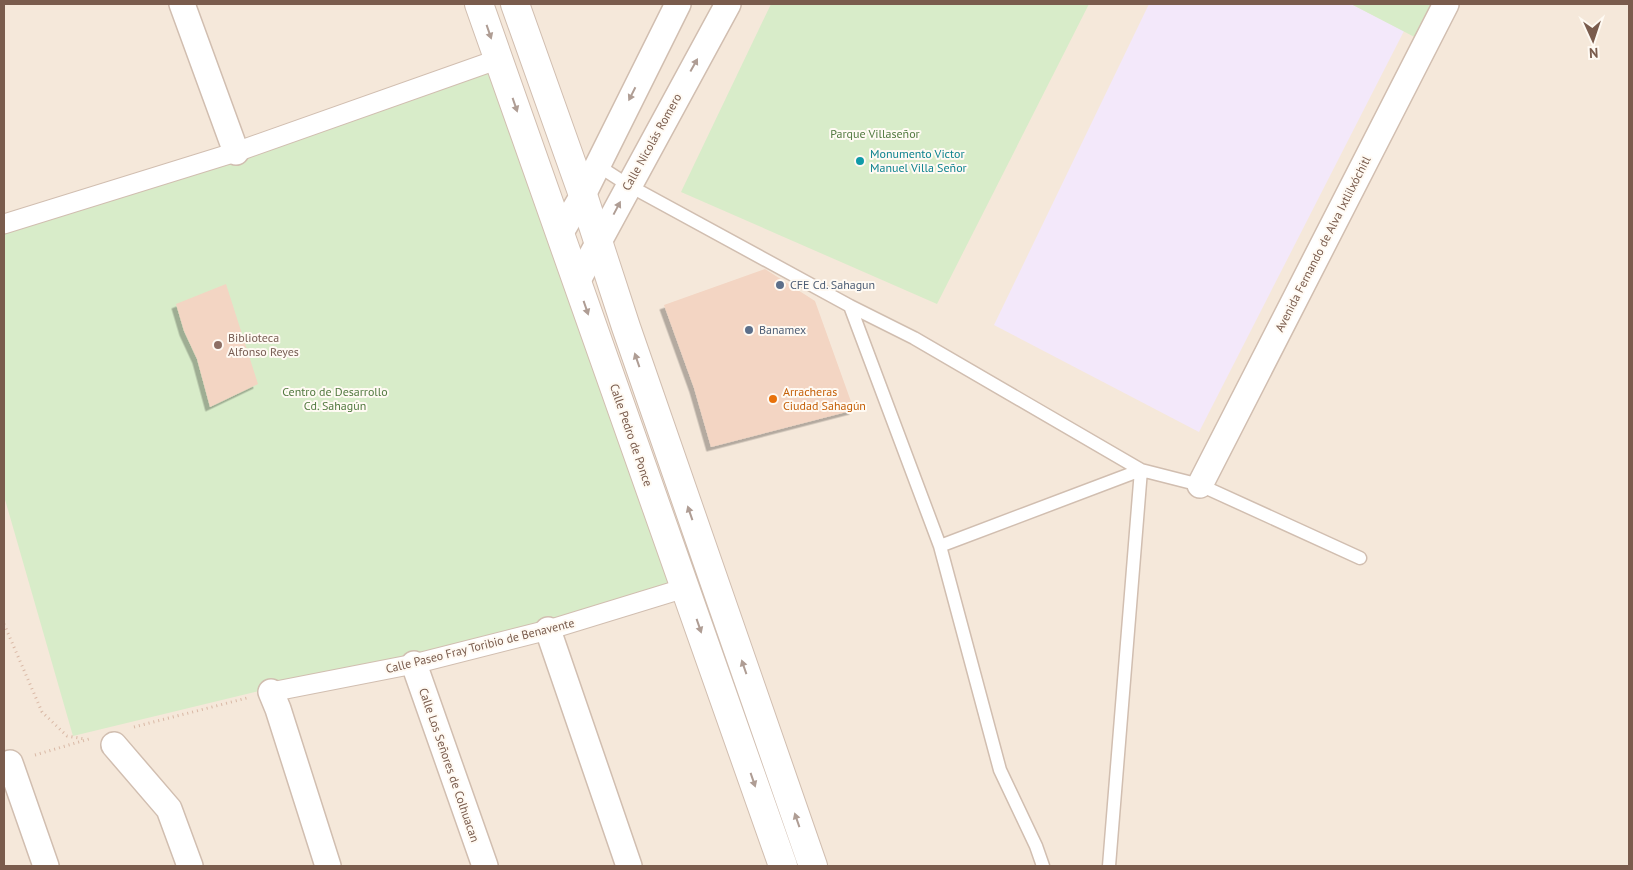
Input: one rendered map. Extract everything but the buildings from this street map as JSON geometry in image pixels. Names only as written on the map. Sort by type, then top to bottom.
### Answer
[{"type":"street","points":[[182,4],[236,152]]},
{"type":"street","name":"Calle Pedro de Ponce","points":[[479,4],[783,866]]},
{"type":"street","points":[[514,4],[583,195],[813,866]]},
{"type":"street","points":[[560,234],[583,195],[678,4]]},
{"type":"street","name":"Calle Nicolás Romero","points":[[577,282],[728,4]]},
{"type":"street","name":"Avenida Fernando de Alva Ixtlilxóchitl","points":[[1200,485],[1446,4]]},
{"type":"street","points":[[4,224],[236,152],[499,59]]},
{"type":"street","name":"Calle Paseo Fray Toribio de Benavente","points":[[271,692],[414,664],[548,630],[685,588]]},
{"type":"street","points":[[548,630],[629,866]]},
{"type":"street","name":"Calle Los Señores de Colhuacan","points":[[414,664],[485,866]]},
{"type":"street","points":[[271,692],[328,866]]},
{"type":"street","points":[[114,745],[169,809],[190,866]]},
{"type":"street","points":[[10,763],[46,866]]},
{"type":"lane","points":[[597,166],[628,185],[850,306],[914,338],[1141,470],[1200,485],[1360,558]]},
{"type":"lane","points":[[850,306],[940,546],[1000,770],[1036,846],[1043,866]]},
{"type":"lane","points":[[940,546],[1141,470]]},
{"type":"lane","points":[[1109,866],[1141,470]]},
{"type":"path","points":[[4,624],[42,712],[67,736],[114,745]]},
{"type":"shaded area","points":[[4,4],[1629,4],[1629,866],[4,866]]},
{"type":"shaded area","points":[[1149,4],[1351,4],[1404,31],[1199,432],[994,325]]},
{"type":"green space","name":"Parque Villaseñor","points":[[771,4],[1089,4],[937,304],[681,192]]},
{"type":"green space","points":[[1351,4],[1446,4],[1426,43]]},
{"type":"green space","name":"Centro de Desarrollo Cd. Sahagún","points":[[501,65],[685,588],[73,736],[4,496],[4,229]]},
{"type":"place","name":"Monumento Victor Manuel Villa Señor","points":[[860,161]]},
{"type":"place","name":"CFE Cd. Sahagun","points":[[780,285]]},
{"type":"place","name":"Banamex","points":[[749,330]]},
{"type":"place","name":"Biblioteca Alfonso Reyes","points":[[218,345]]},
{"type":"place","name":"Arracheras Ciudad Sahagún","points":[[773,399]]}]
